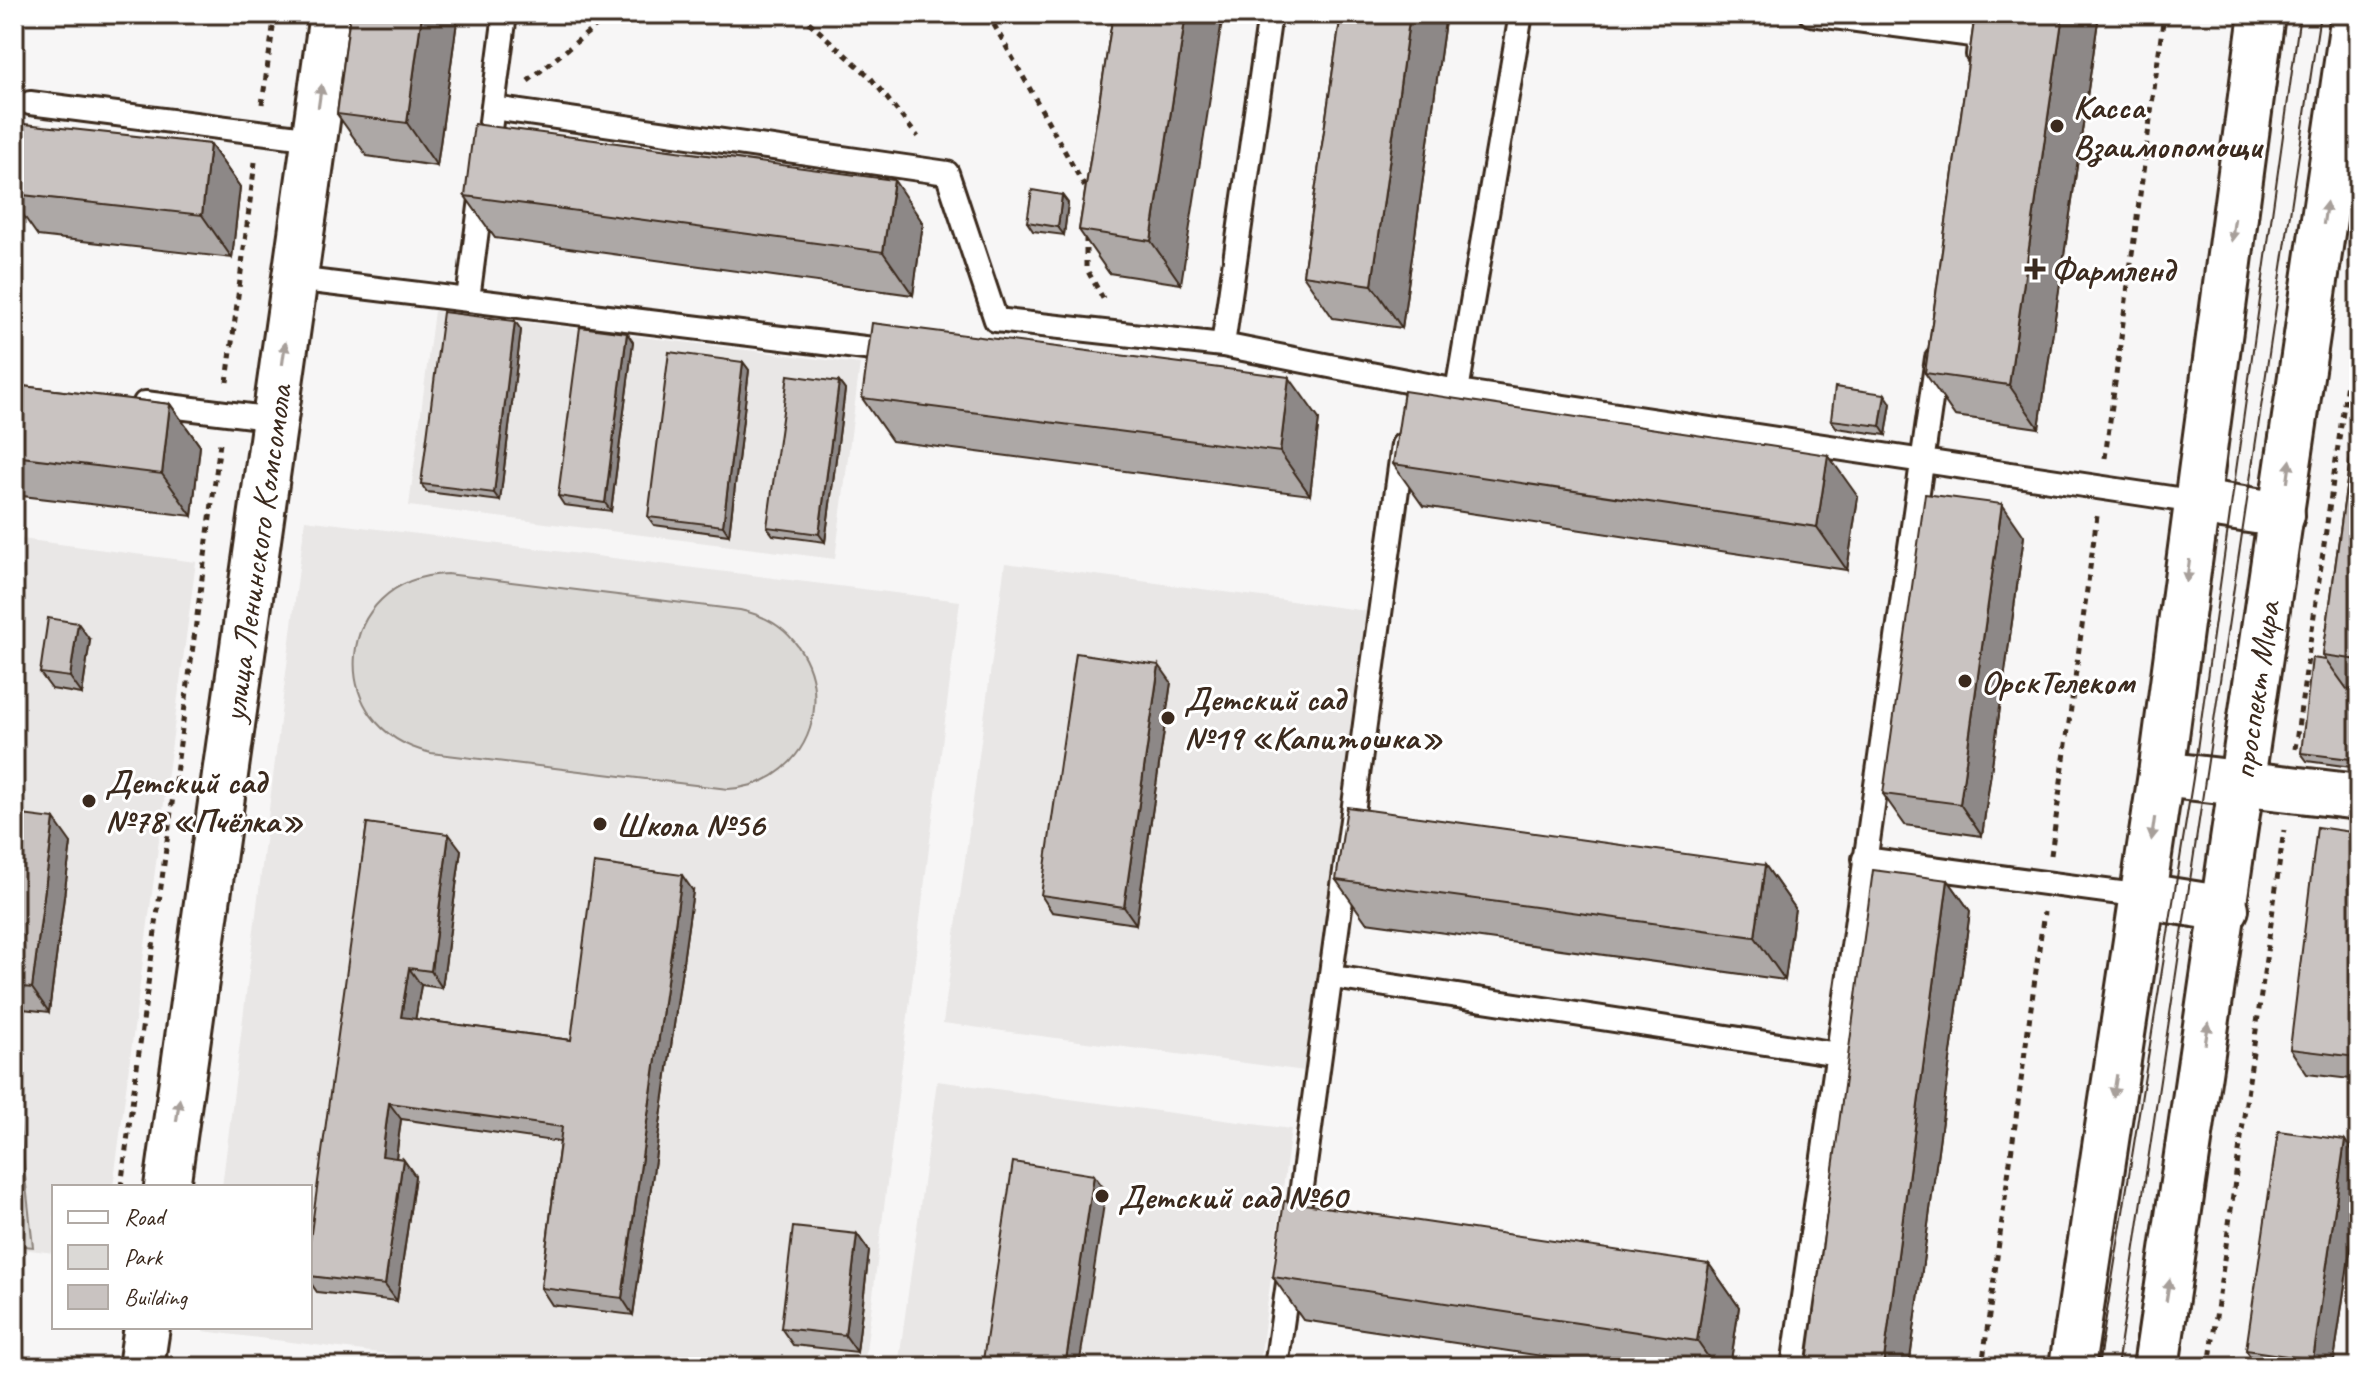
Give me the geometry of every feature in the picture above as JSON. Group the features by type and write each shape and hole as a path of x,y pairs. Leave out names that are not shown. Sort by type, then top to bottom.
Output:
{"main road":[{"name":"улица Ленинского Комсомола","path":"167,1185 332,14"},
{"path":"2072,1367 2161,774 2262,14"},
{"name":"проспект Мира","path":"2156,1367 2226,909 2354,14"},
{"path":"2197,502 2282,515"},
{"path":"2161,774 2359,797"},
{"path":"2143,896 2226,909"},
{"path":"141,1367 147,1329"}],"lane":[{"path":"468,299 505,14"},
{"path":"1223,345 1270,14"},
{"path":"1457,391 1521,14"},
{"path":"1811,14 1980,36 1974,83"},
{"path":"30,103 314,139"},
{"path":"493,108 947,173 996,320 1223,345 1457,391 2197,502"},
{"path":"295,279 873,349"},
{"path":"1793,1367 1940,337"},
{"path":"1276,1367 1333,977 1411,381"},
{"path":"119,400 275,419"},
{"path":"1864,859 2143,896"},
{"path":"1333,977 1838,1054"}],"path":[{"path":"121,1185 275,14"},
{"path":"493,108 611,14"},
{"path":"800,14 870,77 947,173"},
{"path":"988,14 1087,189 1087,205"},
{"path":"1982,1367 2164,14"},
{"path":"1086,221 1086,268 1123,334"},
{"path":"132,1040 142,1039"}],"shaded area":[{"path":"434,311 860,364 835,559 409,506"},
{"name":"Школа №56","path":"305,520 960,601 864,1367 492,1367 203,1331 312,1329 312,1185 222,1185"},
{"name":"Детский сад №78 «Пчёлка»","path":"14,538 196,562 113,1185 52,1185 52,1253 14,1248"},
{"name":"Детский сад №19 «Капитошка»","path":"1005,563 1367,611 1305,1071 943,1023"},
{"name":"Детский сад №60","path":"937,1081 1291,1129 1259,1367 898,1367"}],"green space":[{"path":"447,574 740,610 774,624 798,646 811,675 814,706 807,736 790,762 764,780 728,789 431,753 395,738 371,715 357,686 355,655 363,625 381,600 409,582"},
{"path":"14,1079 33,1247 14,1245"}],"building":[{"path":"350,14 422,14 407,123 337,114"},
{"path":"1113,14 1186,14 1151,241 1079,230"},
{"path":"1341,14 1410,14 1372,285 1303,275"},
{"path":"1975,14 2063,14 2009,385 1925,373"},
{"path":"15,123 210,144 202,215 14,194"},
{"path":"474,124 894,180 883,252 465,196"},
{"path":"1032,190 1062,195 1058,227 1027,222"},
{"path":"443,312 515,321 494,493 421,484"},
{"path":"872,323 1289,377 1280,452 862,398"},
{"path":"580,327 627,333 605,503 558,496"},
{"path":"669,352 743,362 723,526 648,517"},
{"path":"788,375 839,382 819,534 767,527"},
{"path":"14,385 170,404 162,474 14,456"},
{"path":"1835,387 1885,394 1880,426 1831,420"},
{"path":"1404,391 1828,455 1817,527 1393,464"},
{"path":"2359,394 2359,660 2323,655"},
{"name":"ОрскТелеком","path":"1925,494 2002,504 1960,804 1883,794"},
{"path":"48,618 78,623 70,677 40,673"},
{"path":"1076,653 1159,665 1124,907 1041,895"},
{"path":"2312,658 2326,660 2347,689 2359,691 2359,760 2301,753"},
{"path":"1347,807 1765,865 1755,937 1336,880"},
{"path":"14,814 54,819 32,988 14,986"},
{"path":"367,823 449,834 431,971 409,968 401,1017 571,1040 594,863 682,875 622,1298 541,1288 562,1127 389,1103 382,1156 403,1159 385,1285 312,1276 312,1225"},
{"path":"2317,827 2359,833 2359,1031 2356,1057 2290,1049"},
{"path":"1873,870 1948,880 1883,1367 1848,1367 1807,1362"},
{"path":"2278,1131 2345,1140 2313,1360 2246,1350"},
{"path":"1013,1162 1094,1175 1065,1367 982,1367"},
{"path":"1284,1201 1709,1264 1697,1341 1273,1277"},
{"path":"793,1227 857,1234 845,1335 781,1328"}],"tram line":[{"path":"2098,1367 2193,778 2300,14"},
{"path":"2117,1367 2320,14"}],"place":[{"name":"Касса Взаимопомощи","path":"2057,126"},
{"name":"Фармленд","path":"2035,269"},
{"name":"ОрскТелеком","path":"1965,681"},
{"name":"Детский сад №19 «Капитошка»","path":"1168,718"},
{"name":"Детский сад №78 «Пчёлка»","path":"89,801"},
{"name":"Школа №56","path":"600,824"},
{"name":"Детский сад №60","path":"1102,1196"}]}
